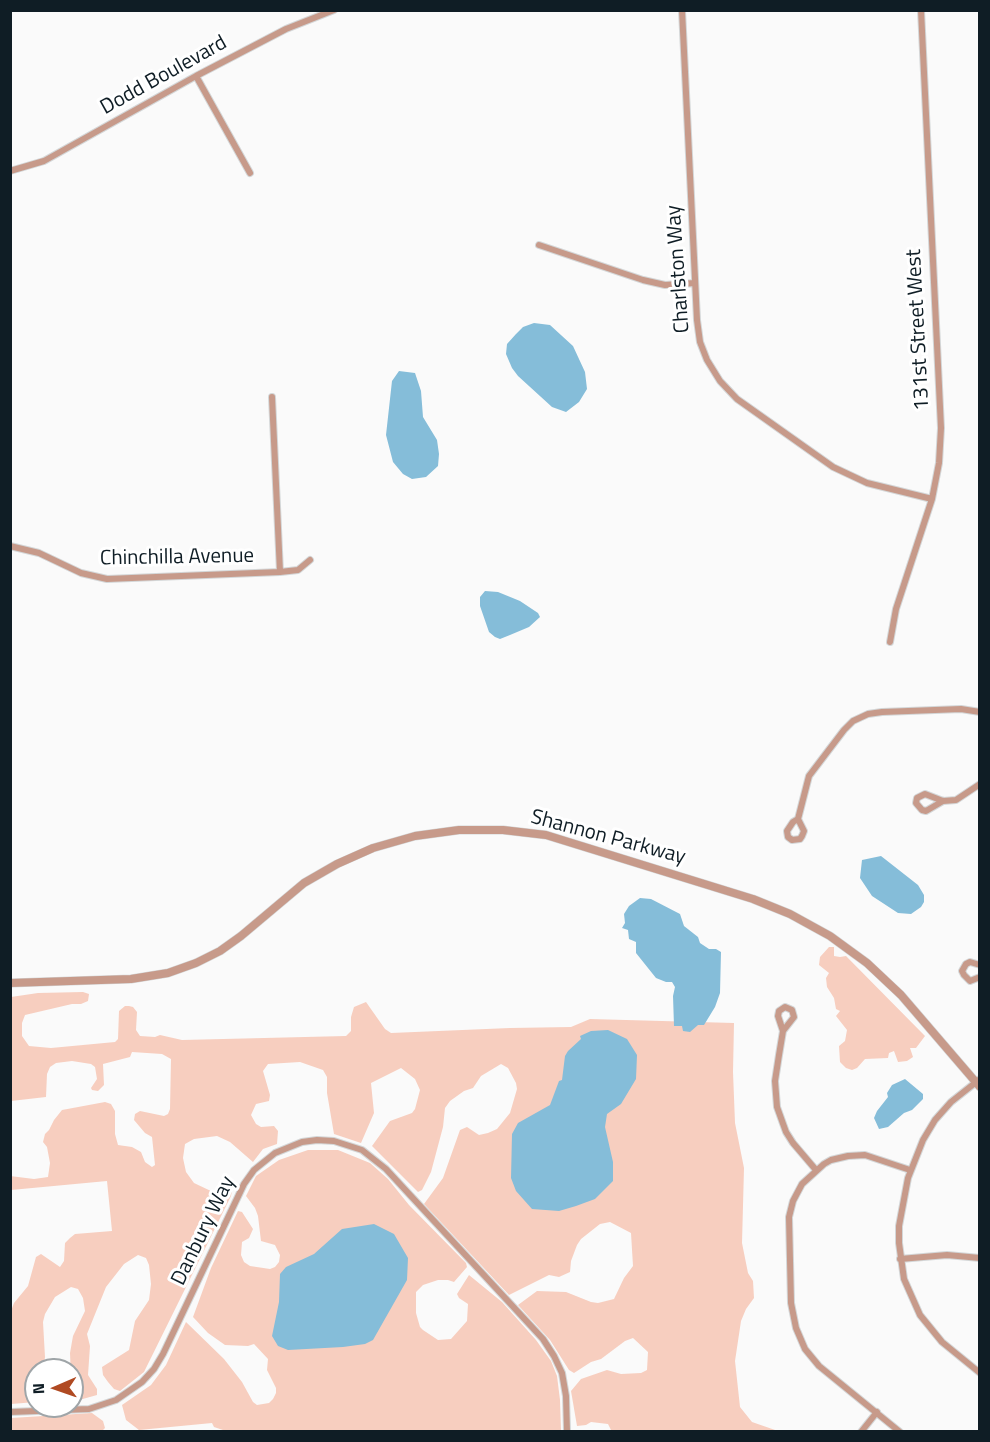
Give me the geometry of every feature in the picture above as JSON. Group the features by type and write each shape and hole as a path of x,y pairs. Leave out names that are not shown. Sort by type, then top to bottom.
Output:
{"street":[{"name":"Dodd Boulevard","path":"10,171 44,160 69,148 196,76 286,29 334,10"},
{"name":"Charlston Way","path":"682,10 694,283 700,342 707,360 720,381 737,399 833,467 867,483 932,499"},
{"name":"131st Street West","path":"890,642 896,609 932,499 939,463 941,428 921,10"},
{"path":"196,76 250,173"},
{"path":"539,245 643,280 664,285 694,283"},
{"path":"272,396 280,572"},
{"name":"Chinchilla Avenue","path":"10,546 39,553 81,573 107,579 280,572 298,570 310,560"},
{"path":"798,819 809,776 844,730 854,721 867,714 882,712 961,709 980,712"},
{"path":"943,801 961,797 980,784"},
{"name":"Shannon Parkway","path":"10,983 131,979 168,973 220,951 304,884 338,864 373,848 415,836 459,830 503,830 552,837 753,899 790,914 830,936 867,963 901,994 978,1082"},
{"path":"980,965 970,962 962,971 970,981 980,977"},
{"path":"783,1031 775,1081 777,1107 786,1132 816,1170"},
{"path":"978,1082 957,1096 941,1113 922,1140 910,1170 899,1226 900,1259 908,1289 920,1315 942,1342 980,1373"},
{"name":"Danbury Way","path":"10,1412 89,1409 116,1400 142,1382 154,1369 163,1354 244,1184 254,1170 275,1153 302,1142 317,1140 334,1141 362,1150 386,1169 543,1339 555,1356 562,1373 566,1396 567,1431"},
{"path":"900,1431 819,1366 805,1349 796,1328 791,1303 790,1209 802,1184 816,1170 831,1160 856,1155 874,1157 910,1170"},
{"path":"900,1259 946,1255 980,1258"},
{"path":"861,1431 877,1412"}],"shaded area":[{"path":"829,947 834,947 834,956 846,956 925,1036 916,1048 910,1048 913,1057 907,1061 898,1062 894,1051 889,1053 888,1058 865,1059 852,1070 840,1062 839,1046 845,1041 847,1030 836,1016 840,1011 836,1009 834,998 827,987 826,978 829,973 819,965 820,957"},
{"path":"83,992 89,994 88,1001 81,1004 25,1015 22,1023 22,1036 29,1046 51,1048 115,1042 118,1039 119,1011 125,1006 133,1007 137,1012 136,1030 140,1036 160,1035 182,1040 346,1036 351,1031 354,1007 366,1002 385,1029 391,1033 571,1027 590,1019 734,1023 735,1123 744,1168 742,1243 748,1273 753,1281 754,1298 741,1321 735,1361 740,1407 752,1422 778,1431 612,1432 608,1424 591,1422 577,1426 571,1391 581,1379 607,1370 621,1374 641,1373 647,1370 648,1352 633,1338 574,1373 569,1370 550,1340 518,1305 537,1291 566,1292 598,1303 614,1299 624,1278 633,1266 631,1233 610,1222 600,1224 577,1245 570,1272 559,1277 549,1275 509,1295 424,1204 443,1178 460,1130 467,1127 479,1135 488,1133 497,1129 510,1113 517,1089 516,1083 508,1068 501,1064 481,1076 473,1088 464,1091 450,1101 445,1108 443,1127 431,1172 422,1190 418,1192 372,1146 390,1121 412,1113 415,1109 420,1090 415,1079 401,1068 371,1083 374,1113 361,1143 334,1134 327,1093 327,1077 323,1070 300,1062 268,1064 263,1071 270,1095 269,1101 256,1104 251,1115 256,1124 261,1127 274,1126 278,1131 277,1144 263,1149 253,1162 230,1142 217,1136 194,1139 185,1144 183,1158 186,1172 194,1183 213,1192 230,1188 231,1196 144,1372 120,1391 114,1389 108,1382 103,1375 102,1367 129,1350 135,1321 149,1300 151,1284 149,1265 146,1258 138,1255 124,1264 106,1287 87,1334 90,1346 88,1375 97,1389 97,1395 84,1399 84,1358 70,1358 73,1336 85,1311 83,1298 78,1289 71,1287 55,1297 45,1314 43,1322 45,1358 24,1358 24,1403 11,1404 11,1311 14,1303 28,1286 36,1257 41,1254 60,1267 64,1261 65,1243 75,1234 112,1231 107,1181 11,1190 10,1176 34,1179 48,1177 50,1163 47,1147 43,1142 54,1120 62,1110 105,1102 111,1104 115,1111 115,1134 118,1145 132,1147 141,1152 145,1162 152,1167 155,1165 152,1137 145,1133 134,1120 135,1114 140,1111 164,1116 170,1109 171,1059 162,1054 132,1052 130,1057 103,1064 104,1085 98,1091 91,1088 97,1079 95,1067 91,1064 72,1061 56,1063 50,1067 47,1074 46,1097 11,1101 11,997 38,993"},
{"path":"308,1150 338,1150 370,1163 388,1179 409,1205 466,1263 467,1267 454,1282 438,1280 423,1285 416,1292 416,1313 423,1330 438,1340 451,1339 467,1321 468,1304 457,1294 469,1275 502,1302 536,1340 551,1361 557,1376 561,1431 229,1432 214,1427 212,1423 139,1430 126,1420 122,1405 151,1385 166,1365 186,1322 224,1359 242,1382 253,1402 257,1405 269,1403 273,1399 276,1388 267,1370 268,1359 254,1344 225,1345 208,1333 193,1317 211,1268 238,1211 242,1212 253,1229 249,1238 242,1242 241,1255 244,1262 250,1266 270,1269 279,1262 280,1255 275,1245 261,1241 258,1216 246,1196 256,1176 279,1160"},
{"path":"84,1413 92,1413 103,1421 105,1428 102,1431 11,1431 11,1418 84,1418"}],"water":[{"path":"534,323 550,325 573,346 585,372 587,389 579,402 566,412 552,407 518,376 506,354 507,344 516,334 523,327"},
{"path":"399,371 415,373 421,391 423,417 437,440 438,466 426,477 412,479 403,474 393,462 386,435 392,381"},
{"path":"485,591 498,592 520,601 538,613 540,617 529,627 500,639 495,637 489,632 480,606 480,597"},
{"path":"881,856 918,885 924,895 921,907 911,914 898,913 872,896 860,878 862,860"},
{"path":"640,898 651,899 680,914 684,926 698,937 700,943 709,949 721,952 720,993 715,1007 704,1025 698,1025 690,1032 683,1031 682,1026 674,1026 675,987 672,982 656,978 636,953 636,942 629,939 628,930 622,928 625,923 624,914 629,906"},
{"path":"608,1030 627,1039 637,1055 636,1079 621,1104 607,1114 605,1127 613,1162 613,1181 595,1199 576,1206 559,1211 532,1209 516,1191 511,1178 512,1134 518,1123 550,1105 559,1081 562,1080 565,1056 581,1039 580,1036 591,1031"},
{"path":"905,1079 923,1094 923,1099 888,1127 879,1129 874,1118 877,1111 888,1097 887,1093 892,1085"},
{"path":"374,1224 394,1234 408,1258 407,1280 373,1340 365,1344 343,1347 288,1350 278,1346 272,1336 279,1302 280,1274 286,1267 314,1254 342,1229"}]}
